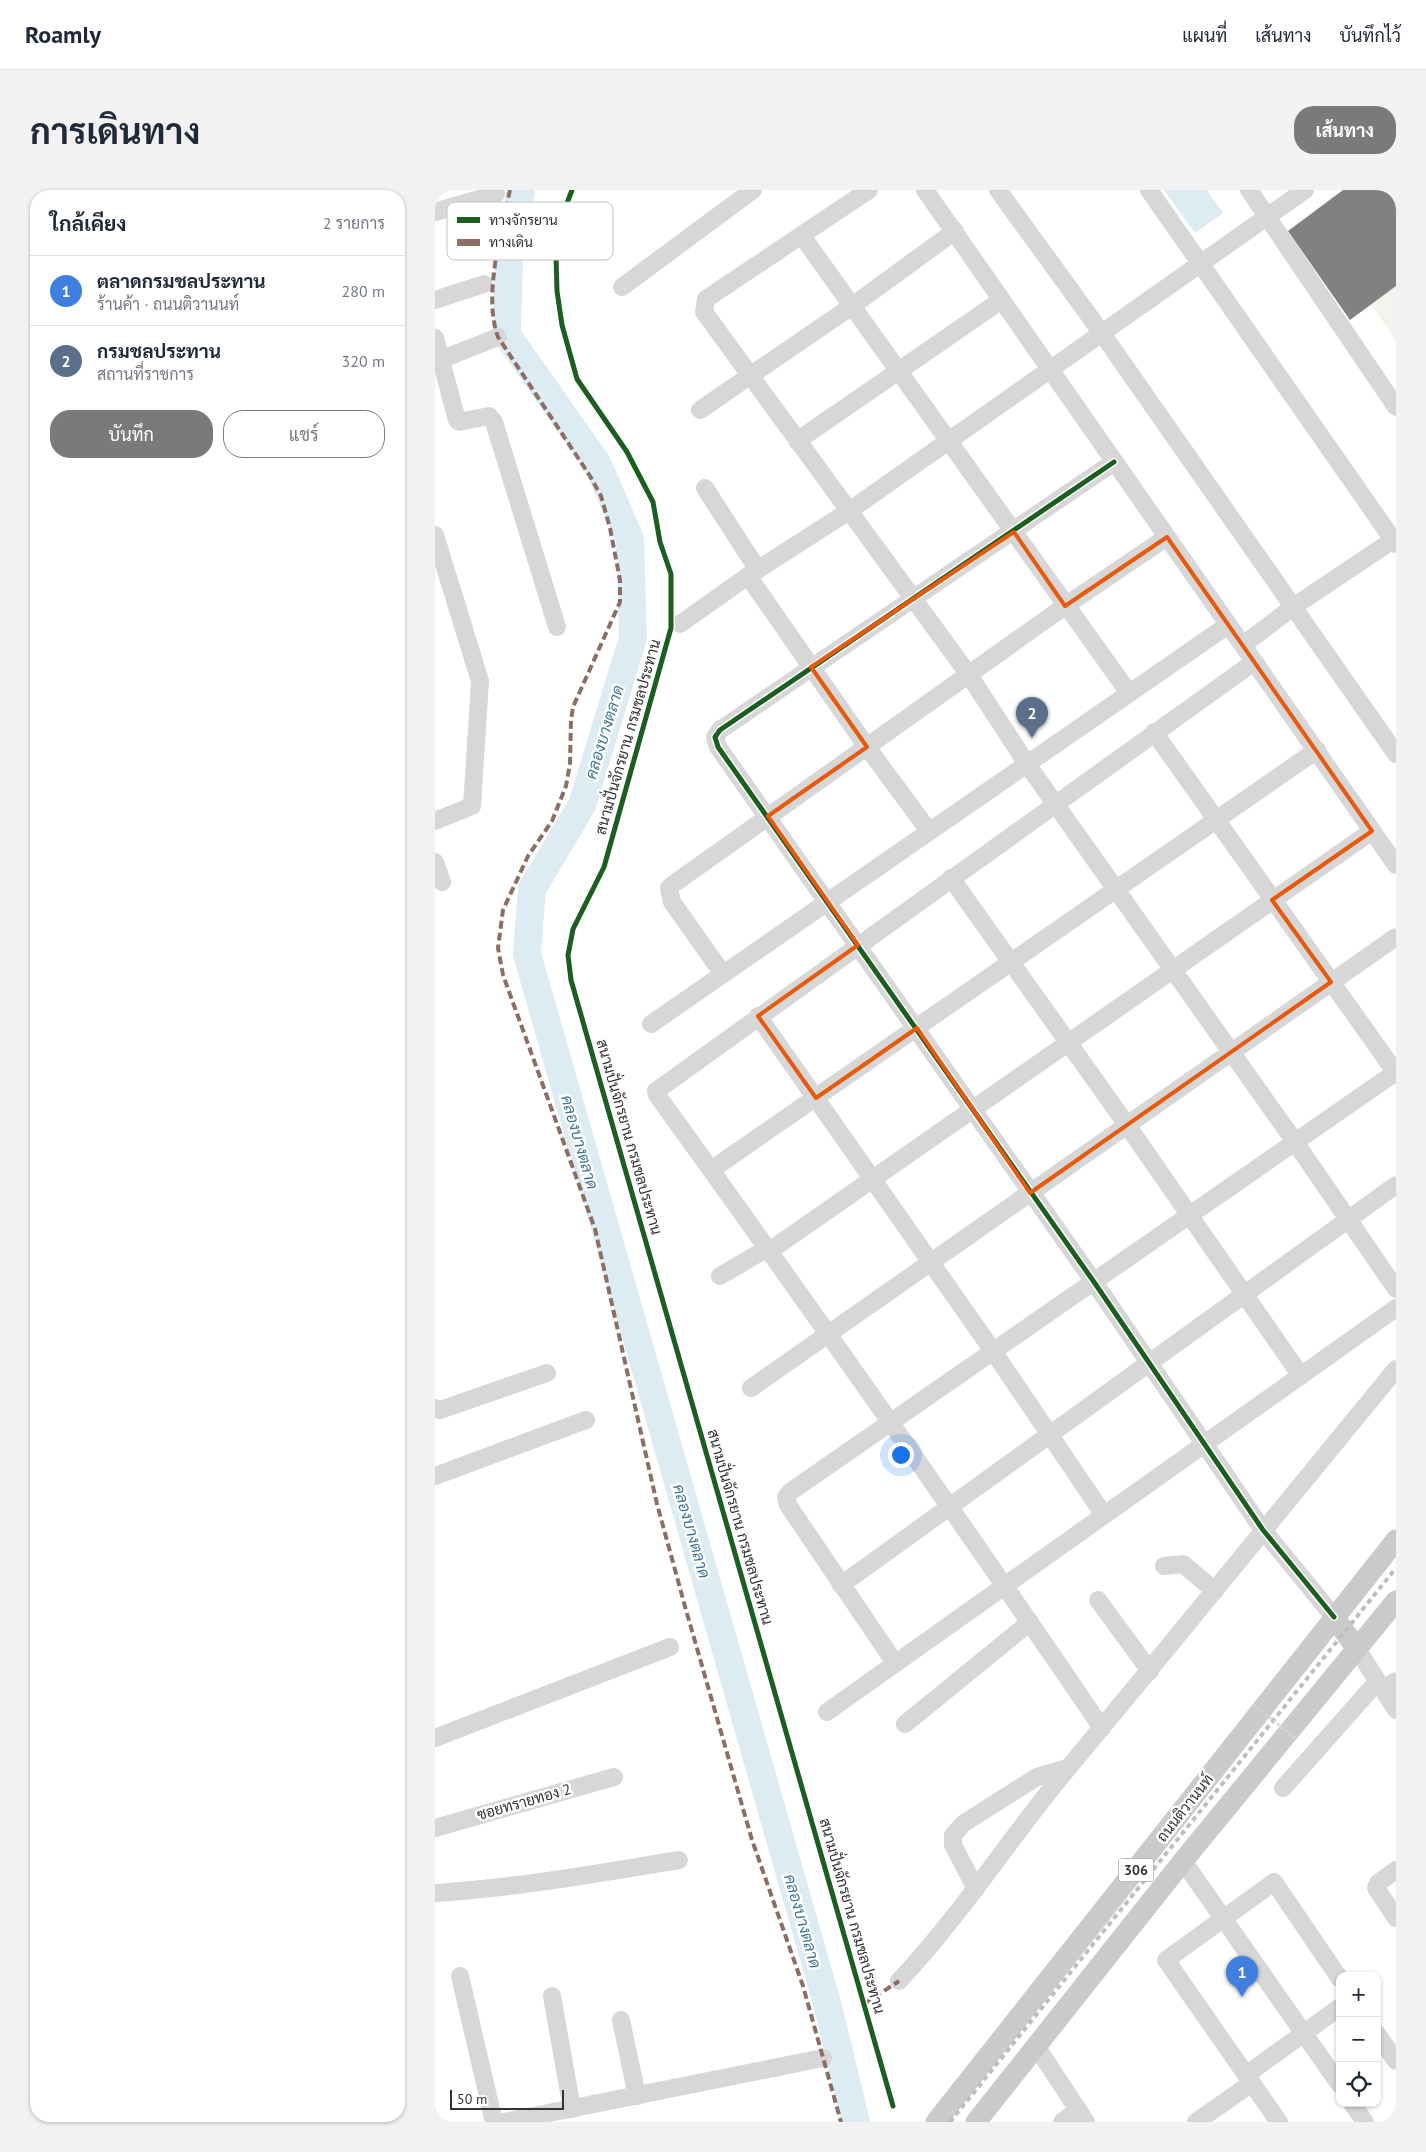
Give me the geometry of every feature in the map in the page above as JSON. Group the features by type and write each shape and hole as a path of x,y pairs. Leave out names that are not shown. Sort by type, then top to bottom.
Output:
{"main road":[{"name":"ถนนติวานนท์","path":"936,2122 1396,1540"},
{"name":"ถนนติวานนท์","path":"976,2122 1183,1861 1396,1602"},
{"path":"1335,1617 1357,1649"}],"street":[{"path":"622,287 753,190"},
{"path":"869,190 706,299 703,305 704,312 969,675 1027,764 1295,1142 1396,1290"},
{"path":"925,190 955,231 1000,301 1051,370 1396,865"},
{"path":"998,190 1101,332 1396,754"},
{"path":"1149,190 1395,541 1293,607 1243,645"},
{"path":"1249,190 1396,407"},
{"path":"680,624 753,573 849,511 1305,190"},
{"path":"469,202 496,194"},
{"path":"435,212 447,208"},
{"path":"700,410 852,306 955,231"},
{"path":"802,236 950,439 1065,606 1129,693"},
{"path":"435,300 484,284"},
{"path":"797,441 1000,301"},
{"path":"435,338 438,361 457,420 459,422 489,416 494,422 557,627"},
{"path":"438,361 498,338"},
{"path":"1114,462 1014,532 811,667 720,730 715,737 718,746 1094,1282 1148,1364 1263,1530 1335,1617"},
{"path":"705,488 753,573 811,667 929,831"},
{"path":"435,535 480,681 472,806 435,821"},
{"path":"723,974 672,902 669,888 1065,606 1167,537"},
{"path":"651,1024 1229,625"},
{"path":"1102,1728 891,1422 657,1095 656,1090 1254,662"},
{"path":"895,1663 788,1505 786,1498 791,1492 1396,1072 1154,732"},
{"path":"711,1170 1317,750"},
{"path":"719,1276 767,1250 871,1180 1372,831"},
{"path":"435,862 442,882"},
{"path":"951,878 1127,1125 1243,1295 1301,1376"},
{"path":"751,1388 1396,937"},
{"path":"758,1016 871,1180 993,1351 1048,1435 1104,1515"},
{"path":"841,1585 1396,1185"},
{"path":"827,1712 1396,1308"},
{"path":"899,1981 928,1950 1068,1768 1150,1671 1396,1369"},
{"path":"435,1408 440,1410 547,1373"},
{"path":"435,1476 586,1420"},
{"path":"1165,1566 1183,1564 1215,1591"},
{"path":"1099,1600 1150,1671"},
{"path":"905,1724 1030,1622"},
{"path":"435,1738 670,1647"},
{"path":"1357,1649 1385,1684 1396,1710"},
{"path":"1283,1788 1385,1684"},
{"path":"976,1888 953,1845 953,1835 964,1822 1037,1777 1068,1768"},
{"name":"ซอยทรายทอง 2","path":"435,1828 614,1777"},
{"path":"435,1893 478,1891 552,1881 679,1860"},
{"path":"1183,1861 1336,2079"},
{"path":"1396,1870 1378,1882 1376,1888 1396,1918"},
{"path":"1279,2122 1166,1960 1224,1920 1274,1882 1336,1973"},
{"path":"460,1976 494,2122"},
{"path":"552,1996 572,2109"},
{"path":"1196,2122 1336,2009"},
{"path":"621,2020 637,2096"},
{"path":"1381,2040 1396,2061"},
{"path":"1035,2046 1082,2116 1062,2122"},
{"path":"510,2121 823,2058"},
{"path":"1355,2107 1365,2122"}],"path":[{"path":"1254,1705 1295,1738"}],"highlighted area":[{"path":"1014,532 1065,606 1167,537 1372,831 1272,900 1331,982 1030,1193 917,1028 816,1098 758,1016 858,945 768,816 867,747 811,667"}],"shaded area":[{"path":"1164,190 1207,190 1223,213 1195,233"},
{"path":"1396,286 1396,341 1371,304"}],"building":[{"path":"1343,190 1396,190 1396,286 1350,320 1288,231"}],"waterway":[{"name":"คลองบางตลาด","path":"519,202 521,190"},
{"name":"คลองบางตลาด","path":"509,260 507,335 597,463 630,539 633,638 582,805 532,889 527,954 827,2003 856,2122"}],"railway":[{"path":"950,2122 1396,1568"}],"marked path":[{"path":"507,202 510,190"},
{"path":"496,260 492,303 498,337 590,476 601,496 610,528 620,580 620,602 573,707 570,763 566,786 552,821 528,856 503,910 498,948 503,975 595,1229 657,1504 686,1610 752,1840 803,1986 841,2122"},
{"path":"864,2004 899,1981"}],"cycle path":[{"name":"สนามปั่นจักรยาน กรมชลประทาน","path":"567,202 572,190"},
{"name":"สนามปั่นจักรยาน กรมชลประทาน","path":"556,260 557,291 562,325 577,379 627,452 653,502 660,542 671,574 671,628 604,867 573,929 568,955 571,980 893,2106"},
{"path":"1114,462 720,730 715,737 718,747 1094,1282 1263,1530 1334,1617"}],"place":[{"name":"กรมชลประทาน","path":"1032,738"},
{"name":"ตลาดกรมชลประทาน","path":"1242,1997"}]}
